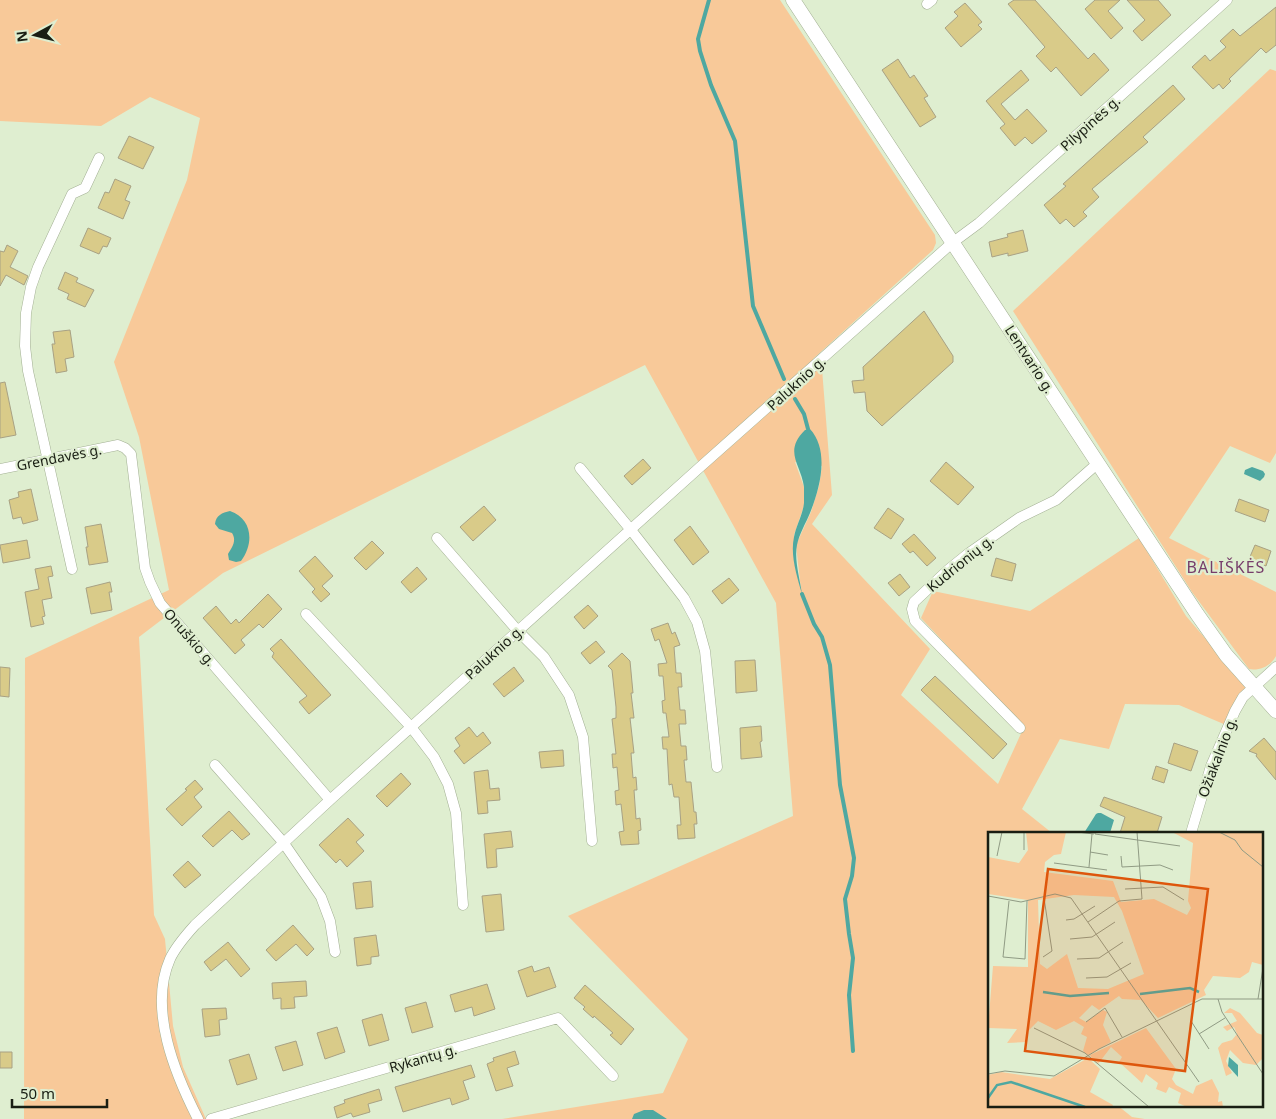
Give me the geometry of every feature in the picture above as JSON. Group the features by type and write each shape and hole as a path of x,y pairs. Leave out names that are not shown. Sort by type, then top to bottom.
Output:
{"main road":[{"name":"Lentvario g.","path":"793,0 1196,614 1226,655 1276,711"}],"street":[{"name":"Pilypinės g.","path":"952,243 979,223 1227,0"},
{"path":"72,569 28,371 25,346 26,313 31,287 51,237 72,194 85,188 98,158"},
{"name":"Paluknio g.","path":"198,1119 186,1096 168,1047 162,998 170,961 183,938 283,842 952,243"},
{"name":"Grendavės g.","path":"0,469 118,446"},
{"name":"Onuškio g.","path":"118,446 125,448 131,454 146,568 160,603 330,800"},
{"name":"Kudrionių g.","path":"1020,728 915,621 912,609 914,602 969,552 1019,518 1056,500 1098,463"},
{"path":"580,468 684,598 697,622 705,651 717,767"},
{"path":"437,538 518,631 544,657 568,695 583,737 592,841"},
{"path":"306,614 411,727 434,757 448,784 456,813 463,905"},
{"name":"Ožiakalnio g.","path":"1191,832 1211,766 1243,697 1276,666"},
{"path":"215,765 283,842 321,897 330,922 335,952"},
{"name":"Rykantų g.","path":"211,1119 558,1018 613,1076"}],"shaded area":[{"path":"0,0 780,0 935,235 936,243 933,250 813,359 822,369 832,495 812,524 930,649 901,695 998,784 1024,727 921,618 933,591 1030,611 1139,538 1186,616 1246,686 1226,725 1179,705 1125,704 1109,749 1060,739 1022,809 1051,832 988,832 988,1106 1118,1106 1132,1117 1145,1119 502,1119 663,1093 688,1039 568,916 793,816 776,603 645,365 223,573 139,637 154,915 165,939 173,1026 183,1067 206,1119 24,1119 25,658 169,590 139,437 114,362 187,180 200,118 150,97 101,126 0,121","holes":["795,462 822,466 819,486 811,512 796,545 801,590 794,561 794,535 804,506 804,487"]},
{"path":"1270,69 1276,71 1276,453 1270,463 1230,446 1169,538 1276,592 1276,656 1268,665 1249,669 1192,592 1013,311"}],"water":[{"path":"810,429 820,448 821,470 814,503 801,533 796,551 802,594 795,566 793,544 804,503 804,487 794,452 799,438 805,430"},
{"path":"1252,467 1263,471 1265,474 1260,481 1244,474 1245,470"},
{"path":"230,511 243,520 249,533 248,547 245,554 241,561 236,562 229,560 228,554 234,541 232,533 219,529 215,524 220,515"},
{"path":"1101,813 1114,820 1110,832 1085,832 1096,814"},
{"path":"644,1110 653,1110 667,1119 632,1119 634,1114"}],"building":[{"path":"1014,0 1035,0 1088,59 1094,53 1109,70 1081,96 1056,67 1051,72 1036,56 1045,47 1008,4"},
{"path":"1095,0 1120,0 1108,11 1123,28 1111,39 1085,9"},
{"path":"1127,0 1158,0 1171,15 1142,41 1133,31 1145,20"},
{"path":"965,3 982,22 978,25 982,29 961,47 945,28 958,16 954,12"},
{"path":"1276,7 1276,45 1266,53 1261,48 1229,79 1231,81 1223,89 1219,84 1213,89 1192,67 1205,55 1210,61 1226,47 1220,41 1233,29 1240,36"},
{"path":"898,59 910,78 914,75 928,96 924,98 936,117 920,127 882,70"},
{"path":"1021,70 1029,80 1001,104 1015,120 1027,109 1047,131 1032,144 1025,137 1015,146 1000,128 1005,124 986,101"},
{"path":"1173,85 1185,99 1143,137 1148,142 1092,189 1099,197 1083,212 1087,216 1074,227 1066,219 1060,224 1044,205 1066,186 1063,184"},
{"path":"129,136 154,147 143,169 118,158"},
{"path":"115,179 131,186 125,200 130,202 123,219 98,208 105,192 109,193"},
{"path":"88,228 111,238 107,247 103,246 99,254 80,246"},
{"path":"1023,230 1028,251 1008,256 1008,253 992,257 989,242 1008,237 1007,234"},
{"path":"7,245 18,251 10,267 28,276 24,285 6,275 0,286 0,251 4,252"},
{"path":"65,272 78,278 76,282 94,290 85,307 67,299 69,294 58,289"},
{"path":"924,311 953,356 953,362 882,426 867,411 865,392 854,393 852,381 864,380 863,367"},
{"path":"70,330 74,357 65,359 67,371 56,373 52,344 55,344 53,332"},
{"path":"5,382 16,435 0,438 0,383"},
{"path":"643,459 651,468 632,485 624,476"},
{"path":"946,462 974,487 958,505 930,481"},
{"path":"31,489 38,520 23,524 21,517 13,519 9,500 19,497 18,492"},
{"path":"1239,499 1269,510 1265,522 1235,511"},
{"path":"484,506 496,520 473,541 460,527"},
{"path":"888,508 904,519 891,539 874,528"},
{"path":"101,524 108,562 89,565 85,527"},
{"path":"690,526 709,552 693,565 674,540"},
{"path":"914,534 936,558 927,566 913,551 910,553 902,544"},
{"path":"27,540 30,558 3,563 0,545"},
{"path":"372,541 384,553 366,570 354,558"},
{"path":"1255,545 1271,551 1266,566 1249,559"},
{"path":"315,556 333,576 322,586 330,594 321,602 312,592 315,589 299,571"},
{"path":"996,558 1016,564 1012,581 991,576"},
{"path":"51,566 53,576 48,577 52,598 42,600 45,616 42,617 44,624 31,627 25,592 39,589 35,569"},
{"path":"417,567 427,579 411,593 401,582"},
{"path":"900,574 910,587 899,596 888,583"},
{"path":"729,578 739,590 722,604 712,591"},
{"path":"110,582 112,592 109,592 112,610 91,614 86,588"},
{"path":"268,594 282,609 263,628 259,624 241,640 245,645 235,654 203,618 216,606 231,624 236,619 239,623"},
{"path":"588,605 598,616 584,629 574,617"},
{"path":"668,623 672,634 675,632 680,645 674,647 676,673 681,673 682,687 678,687 680,710 685,710 686,724 679,724 681,746 686,746 687,760 684,760 686,782 691,782 694,812 696,812 697,824 694,824 695,838 678,839 677,825 681,825 679,797 674,797 672,784 669,785 667,749 663,749 662,737 669,737 666,713 663,713 662,701 665,700 663,676 659,676 658,664 667,663 659,639 655,641 651,629"},
{"path":"281,639 331,695 309,714 299,702 307,696 272,657 274,653 270,649"},
{"path":"596,641 605,652 590,664 581,653"},
{"path":"622,653 630,661 634,718 630,718 634,753 631,753 633,778 636,777 637,790 634,790 636,819 640,818 641,830 638,831 639,844 621,845 619,832 624,831 621,804 616,805 615,791 619,790 617,767 613,768 612,754 616,754 612,719 616,718 616,707 612,670 608,666"},
{"path":"755,660 757,691 736,693 735,661"},
{"path":"0,667 10,668 9,697 0,696"},
{"path":"514,667 524,681 504,697 493,684"},
{"path":"935,676 1007,744 993,759 921,690"},
{"path":"761,726 762,741 760,742 762,757 741,759 740,728"},
{"path":"469,727 477,737 483,732 491,743 464,764 454,751 460,746 455,738"},
{"path":"1264,738 1276,752 1276,780 1256,756 1257,754 1249,751"},
{"path":"1174,743 1198,751 1191,771 1168,763"},
{"path":"563,750 564,766 541,768 539,752"},
{"path":"1156,766 1168,770 1164,783 1152,779"},
{"path":"488,770 490,789 499,788 500,800 487,801 488,813 478,814 474,772"},
{"path":"401,773 411,784 387,807 376,796"},
{"path":"195,780 203,789 194,797 202,807 182,826 166,809"},
{"path":"1104,797 1162,817 1157,832 1120,832 1125,817 1100,806"},
{"path":"229,811 250,834 242,840 232,830 213,847 202,836"},
{"path":"348,818 364,835 356,842 364,851 347,867 340,859 336,863 319,845"},
{"path":"511,831 513,847 496,849 497,867 487,868 484,834"},
{"path":"188,861 201,875 185,888 173,875"},
{"path":"371,881 373,907 356,909 353,883"},
{"path":"501,894 504,930 486,932 482,896"},
{"path":"293,925 314,949 307,956 296,944 276,961 266,950"},
{"path":"376,935 379,956 371,957 371,964 357,966 354,938"},
{"path":"228,942 250,969 241,977 226,959 211,971 204,962"},
{"path":"532,966 534,972 549,967 556,987 527,997 518,971"},
{"path":"306,981 307,996 294,997 295,1008 281,1009 281,998 273,999 272,983"},
{"path":"487,984 495,1009 474,1016 472,1007 455,1012 450,995"},
{"path":"585,985 634,1029 621,1045 610,1035 613,1033 594,1016 593,1018 583,1009 585,1007 574,998"},
{"path":"426,1002 433,1027 412,1033 405,1008"},
{"path":"226,1008 227,1019 219,1020 220,1035 205,1037 202,1009"},
{"path":"382,1014 389,1040 369,1046 362,1020"},
{"path":"337,1027 345,1052 325,1059 317,1033"},
{"path":"296,1041 303,1065 283,1071 275,1047"},
{"path":"515,1051 519,1064 507,1068 513,1086 496,1091 487,1064 494,1061 493,1058"},
{"path":"0,1052 12,1052 12,1068 0,1068"},
{"path":"249,1054 257,1079 237,1085 229,1060"},
{"path":"471,1065 475,1077 463,1081 469,1099 452,1105 450,1098 403,1112 395,1087"},
{"path":"379,1089 382,1100 368,1104 370,1112 353,1117 351,1113 337,1118 334,1107 345,1103 344,1100"}],"waterway":[{"path":"709,0 698,39 700,51 711,85 735,141 753,306 784,379"},
{"path":"795,399 804,414 808,429"},
{"path":"802,594 814,624 822,637 830,665 840,785 854,858 852,876 845,899 853,958 849,995 853,1051"}],"district":[{"name":"BALIŠKĖS","path":"1226,567"}]}
